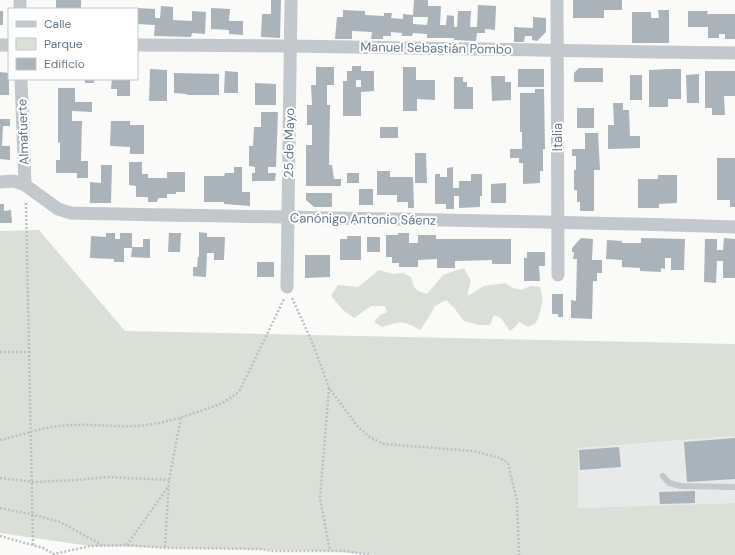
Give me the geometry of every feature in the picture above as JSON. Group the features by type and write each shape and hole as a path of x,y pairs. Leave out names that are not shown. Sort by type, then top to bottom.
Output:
{"street":[{"name":"25 de Mayo","path":"287,286 291,0"},
{"name":"Italia","path":"557,0 558,275"},
{"name":"Manuel Sebastián Pombo","path":"138,45 291,45 557,51 735,52"},
{"name":"Almafuerte","path":"21,80 24,185"},
{"name":"Canónigo Antonio Sáenz","path":"0,182 14,181 24,185 58,209 71,213 558,222 735,227"}],"lane":[{"path":"663,476 669,483 681,486 735,487"}],"path":[{"path":"26,203 33,546"},
{"path":"287,286 313,344 329,388 359,428 371,438 384,444 473,451 500,458 508,464 517,501 519,555"},
{"path":"0,440 58,426 135,426 152,424 181,417 222,404 232,398 240,390 282,303 287,286"},
{"path":"0,352 30,352"},
{"path":"329,388 320,498 330,551"},
{"path":"165,548 168,486 181,417"},
{"path":"0,478 32,481 76,480 108,477 169,480"},
{"path":"127,545 168,486"},
{"path":"0,508 60,522 103,546"},
{"path":"0,536 43,548 54,554 90,546 127,545 165,548 346,551 370,555"}],"shaded area":[{"path":"735,436 735,503 578,508 578,448"}],"green space":[{"path":"39,230 125,331 735,344 735,436 578,448 578,508 735,503 735,555 377,555 330,551 90,546 0,533 0,231"},
{"path":"464,268 471,281 467,295 484,286 505,283 513,288 521,290 531,286 540,287 542,301 536,323 528,327 519,322 510,331 501,318 494,315 490,325 479,325 464,321 446,300 435,306 420,330 409,324 401,322 382,327 374,322 380,315 387,312 385,306 371,306 354,318 343,310 331,296 338,285 358,287 379,270 393,274 403,273 411,277 416,288 427,294 443,275"}],"building":[{"path":"56,0 81,0 81,8 56,8"},
{"path":"271,0 281,0 280,38 261,37 262,14 271,14"},
{"path":"414,0 428,0 428,6 441,6 440,25 446,25 447,15 454,16 454,27 457,27 458,11 471,11 470,27 477,27 478,5 496,6 495,30 485,29 485,33 477,33 476,41 454,40 454,38 427,38 427,34 413,33 412,36 402,36 402,33 391,32 391,36 383,36 383,39 371,39 372,32 352,31 352,39 335,39 337,17 343,17 343,10 365,11 365,15 384,16 384,13 392,13 391,18 403,19 403,14 413,15","holes":["413,17 428,17 427,25 413,24"]},
{"path":"573,0 622,0 622,10 604,10 604,18 573,18"},
{"path":"161,6 173,7 173,20 192,21 192,11 206,12 205,34 192,33 191,37 154,36 155,25 138,24 138,8 155,9 155,18 160,18"},
{"path":"211,8 230,9 229,21 243,21 243,35 229,34 229,30 211,29"},
{"path":"658,10 669,10 669,43 632,43 632,12 651,12 651,18 659,18"},
{"path":"0,11 3,11 3,25 0,25"},
{"path":"688,11 708,11 707,14 735,14 735,39 725,39 725,34 719,34 719,38 708,38 708,27 688,27"},
{"path":"533,17 546,18 546,32 537,41 532,40 532,36 525,36 524,42 514,42 514,27 533,28"},
{"path":"352,66 361,66 361,71 374,71 374,91 361,92 361,116 343,116 343,81 347,81 347,71 352,71","holes":["356,80 361,80 361,87 356,87"]},
{"path":"316,67 334,67 334,85 327,85 327,105 330,105 329,165 332,165 334,179 341,179 341,186 306,186 306,145 312,145 312,125 307,125 307,105 312,105 311,85 316,85"},
{"path":"403,67 416,67 416,80 435,80 435,100 417,99 417,111 403,111"},
{"path":"579,68 603,68 603,82 574,82 574,73"},
{"path":"150,69 167,70 167,101 149,101"},
{"path":"518,69 544,69 544,87 518,87"},
{"path":"681,69 681,99 668,99 668,107 649,107 649,70"},
{"path":"225,71 238,72 238,93 224,93"},
{"path":"705,71 735,71 735,96 724,96 725,115 712,115 712,108 705,108"},
{"path":"0,72 8,73 9,95 0,95"},
{"path":"174,73 219,74 219,95 187,95 174,93"},
{"path":"699,74 699,103 687,103 686,75"},
{"path":"630,75 642,75 642,100 630,100"},
{"path":"491,76 505,76 505,82 511,82 511,100 492,101"},
{"path":"454,77 463,77 463,82 467,82 467,87 473,87 473,109 454,109"},
{"path":"85,80 94,80 94,83 85,83"},
{"path":"112,80 130,80 130,96 117,96 117,89 111,89"},
{"path":"255,83 276,84 276,105 255,105"},
{"path":"58,88 75,88 75,102 92,102 92,112 72,111 72,121 82,121 81,161 88,161 88,178 77,178 77,173 56,173 56,160 60,160 60,142 58,143"},
{"path":"535,89 544,89 545,149 543,149 543,171 540,171 540,183 523,184 523,163 519,163 519,158 510,158 510,149 522,149 522,132 520,132 520,93 535,93"},
{"path":"613,103 623,103 623,110 629,110 630,136 640,136 640,148 608,149 608,125 614,125"},
{"path":"577,108 594,108 594,128 577,128"},
{"path":"261,112 278,112 276,167 268,167 268,173 276,173 275,181 252,181 252,173 255,173 255,167 249,166 249,146 253,146 254,127 261,127"},
{"path":"0,119 10,119 10,126 3,126 2,146 10,146 10,160 0,159"},
{"path":"111,121 130,121 130,125 144,125 144,154 130,154 130,147 110,146"},
{"path":"380,127 398,127 398,138 380,138"},
{"path":"585,133 598,133 600,170 594,170 594,211 580,211 580,202 577,202 577,190 574,190 576,156 572,156 572,149 585,149"},
{"path":"415,153 426,153 427,183 415,183"},
{"path":"717,158 735,158 735,207 730,207 730,200 717,200"},
{"path":"129,162 142,162 142,174 148,174 148,178 167,178 167,172 185,172 185,192 167,194 167,198 158,198 157,202 148,202 148,197 136,197 136,186 129,185"},
{"path":"101,165 112,165 111,203 90,203 90,182 101,183"},
{"path":"234,167 242,167 242,192 250,192 250,206 224,204 224,202 204,202 204,176 224,176 225,173 234,173"},
{"path":"453,167 453,188 459,188 459,181 471,181 471,174 482,174 482,196 480,196 480,207 459,208 459,196 454,196 454,209 446,209 446,204 435,204 435,174 440,174 440,177 447,177 447,168"},
{"path":"377,171 390,171 390,177 413,177 414,208 408,208 408,202 397,202 397,195 377,195"},
{"path":"347,173 359,173 359,183 347,183"},
{"path":"658,175 677,175 677,203 659,204 659,208 638,208 638,179 658,179"},
{"path":"506,183 506,203 491,203 491,184"},
{"path":"359,189 373,189 373,205 359,205"},
{"path":"306,193 332,193 332,207 314,207 306,200"},
{"path":"0,204 4,204 4,211 11,210 12,223 0,223"},
{"path":"199,232 207,233 207,237 225,237 224,260 214,260 214,253 207,253 206,277 193,276 193,267 197,267 199,257"},
{"path":"106,233 115,233 115,239 120,239 120,233 132,233 132,247 143,247 143,239 150,239 150,258 131,257 132,248 124,248 124,262 114,262 114,259 90,258 91,236 106,237"},
{"path":"169,233 181,233 180,252 168,252"},
{"path":"398,233 409,233 409,243 418,243 418,235 436,235 436,239 511,239 511,264 492,264 492,260 455,261 455,268 437,268 437,259 418,260 418,267 399,267 399,263 392,263 392,257 386,257 386,235 398,235"},
{"path":"347,236 361,236 361,260 340,260 340,239 347,239"},
{"path":"367,237 380,237 380,252 367,252"},
{"path":"581,238 593,239 592,260 602,260 602,273 597,273 597,281 593,281 592,319 571,318 571,300 576,301 577,259 573,259 574,252 572,252 572,248"},
{"path":"641,238 685,239 684,270 671,270 671,258 665,258 665,269 661,268 661,272 640,271 640,268 622,267 622,260 606,259 607,240 622,241 622,243 641,243"},
{"path":"724,238 735,239 735,278 723,278 723,261 717,261 716,283 704,282 705,239 717,239 717,250 723,250"},
{"path":"527,252 545,252 545,266 539,266 540,281 524,281 524,258 527,258"},
{"path":"305,255 330,255 330,277 305,278"},
{"path":"257,262 274,262 274,277 257,277"},
{"path":"552,294 563,294 563,317 558,317 558,314 552,314"},
{"path":"735,438 735,479 687,482 684,442"},
{"path":"619,447 621,467 580,470 579,450"},
{"path":"695,491 695,503 660,504 659,492"}]}
